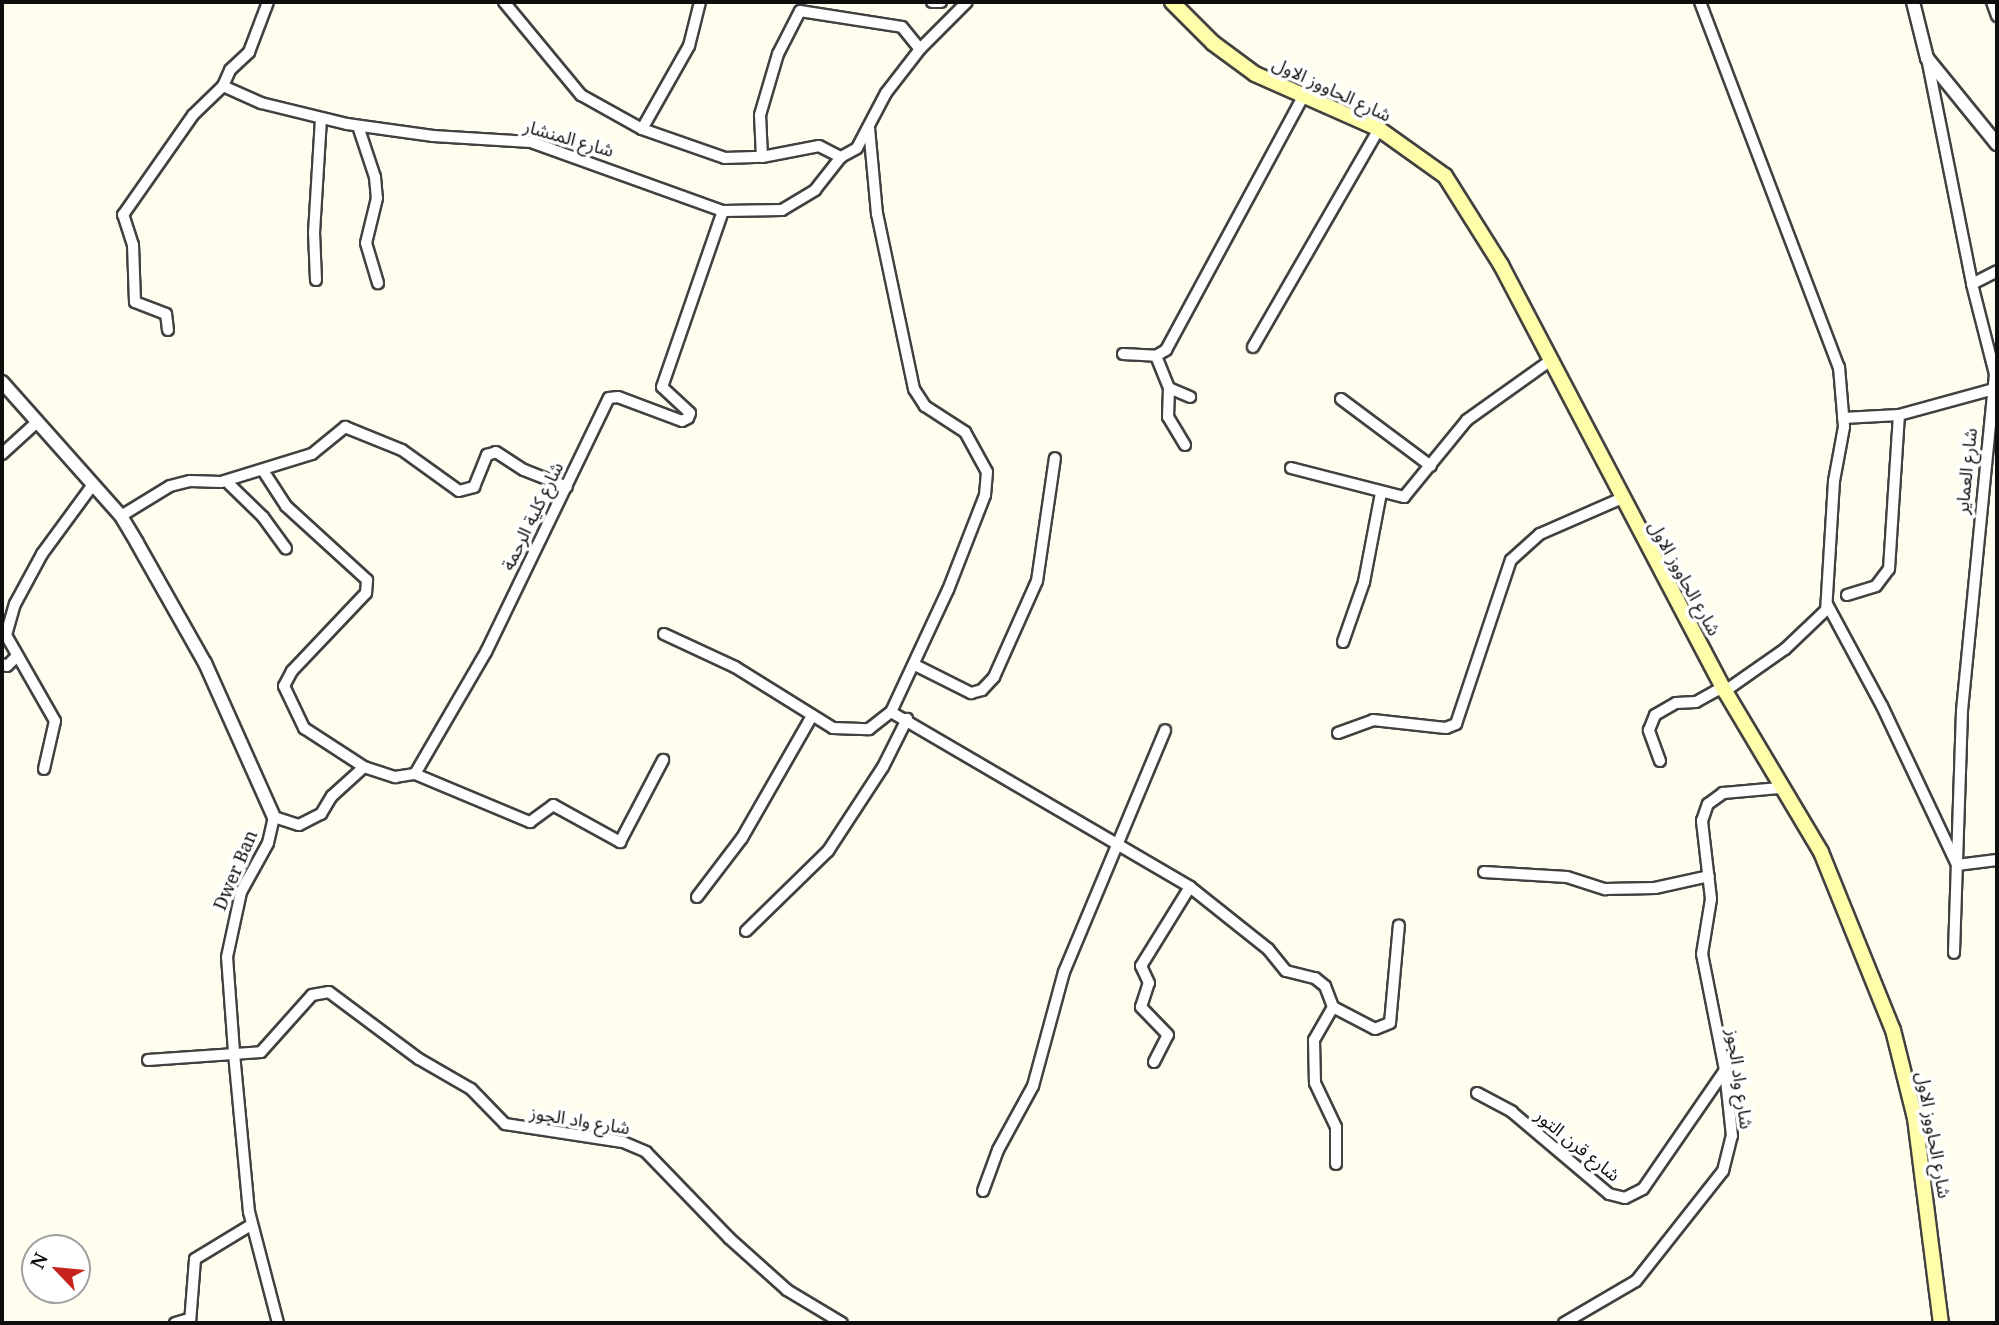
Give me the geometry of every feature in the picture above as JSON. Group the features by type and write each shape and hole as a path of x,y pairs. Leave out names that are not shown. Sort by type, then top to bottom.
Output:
{"main road":[{"name":"شارع الحاووز الاول","path":"1172,2 1245,67 1303,97 1379,129 1445,176 1501,265 1620,499 1780,788 1821,852 1893,1030 1916,1118 1941,1323"}],"street":[{"path":"168,330 166,314 135,302 133,245 123,215 193,115 223,86 230,70 249,52 268,2"},
{"name":"شارع المنشار","path":"504,2 580,95 642,129 725,158 762,157 819,146 841,157"},
{"path":"642,129 688,47 700,2"},
{"path":"791,2 800,12 902,27 920,49"},
{"path":"827,15 832,2"},
{"path":"932,2 941,2"},
{"name":"شارع المنشار","path":"223,86 261,103 358,126 433,136 531,142 723,211 782,210 814,190 841,157 857,148 886,93 920,49 967,2"},
{"path":"1660,761 1649,730 1654,715 1676,703 1696,702 1724,689 1815,625 1827,604 1834,481 1843,418 1839,367 1805,270 1700,2"},
{"name":"شارع العماير","path":"1913,2 1927,58 1972,284 1995,374 1968,621 1954,953"},
{"path":"1992,2 1997,16"},
{"path":"762,157 760,115 778,54 800,12"},
{"path":"1927,58 1997,144"},
{"path":"1122,354 1156,356 1166,351 1303,97"},
{"path":"316,280 314,233 321,119"},
{"path":"358,126 375,177 377,198 366,243 378,283"},
{"path":"664,634 735,667 812,716 847,731 869,729 891,712 915,665 985,495 987,472 965,432 925,405 914,388 877,214 869,128"},
{"path":"1253,346 1379,129"},
{"name":"شارع كلية الرحمة","path":"415,774 486,652 610,398 618,397 682,421 688,418 690,413 662,387 723,211"},
{"path":"1972,284 1997,271"},
{"path":"1156,356 1169,388 1168,417 1185,445"},
{"path":"1292,468 1404,497 1467,420 1551,360"},
{"name":"Dwer Ban","path":"2,382 121,516 205,663 274,817 268,843 243,887 231,924 228,957 234,1052 251,1225 278,1323"},
{"path":"1169,388 1190,397"},
{"path":"1843,418 1899,415 1994,389"},
{"path":"1341,399 1431,466"},
{"path":"1847,595 1876,586 1889,569 1899,415"},
{"path":"2,454 36,423"},
{"path":"121,516 170,486 190,481 226,481 312,454 345,427 402,450 459,491 474,487 486,455 496,452 524,470 567,487"},
{"path":"915,665 971,693 982,690 994,677 1037,581 1055,458"},
{"path":"264,471 286,506 367,580 366,593 292,671 284,687 304,728 364,767 395,777 415,774 530,822 553,805 620,842 663,760"},
{"path":"226,481 263,517 286,549"},
{"path":"44,769 55,721 6,635 15,604 42,554 92,485"},
{"path":"1343,642 1364,582 1381,493"},
{"path":"1338,733 1373,720 1443,728 1456,724 1511,560 1540,534 1620,499"},
{"path":"1827,604 1882,706 1957,865 1997,860"},
{"path":"2,664 7,666 17,656"},
{"path":"891,712 1191,887 1268,949 1286,971 1320,981 1333,1007 1375,1029 1390,1023 1399,925"},
{"path":"697,897 742,838 812,716"},
{"path":"746,931 828,851 883,767 907,719"},
{"path":"983,1191 998,1150 1033,1086 1064,972 1115,842 1165,730"},
{"path":"274,817 299,825 321,814 332,796 364,767"},
{"name":"شارع واد الجوز","path":"1564,1323 1636,1281 1723,1171 1732,1136 1726,1070 1702,954 1711,899 1702,821 1708,804 1724,793 1780,788"},
{"path":"1483,872 1567,877 1605,889 1655,888 1709,876"},
{"path":"1154,1062 1168,1035 1141,1007 1149,983 1141,967 1191,887"},
{"name":"شارع واد الجوز","path":"148,1060 268,1048 312,995 329,992 419,1059 471,1089 505,1124 623,1142 646,1152 729,1238 787,1290 842,1323"},
{"path":"1333,1007 1314,1045 1315,1083 1336,1127 1336,1164"},
{"name":"شارع قرن التور","path":"1477,1093 1512,1112 1609,1194 1625,1198 1644,1188 1726,1070"},
{"path":"175,1323 190,1321 195,1259 251,1225"}]}
